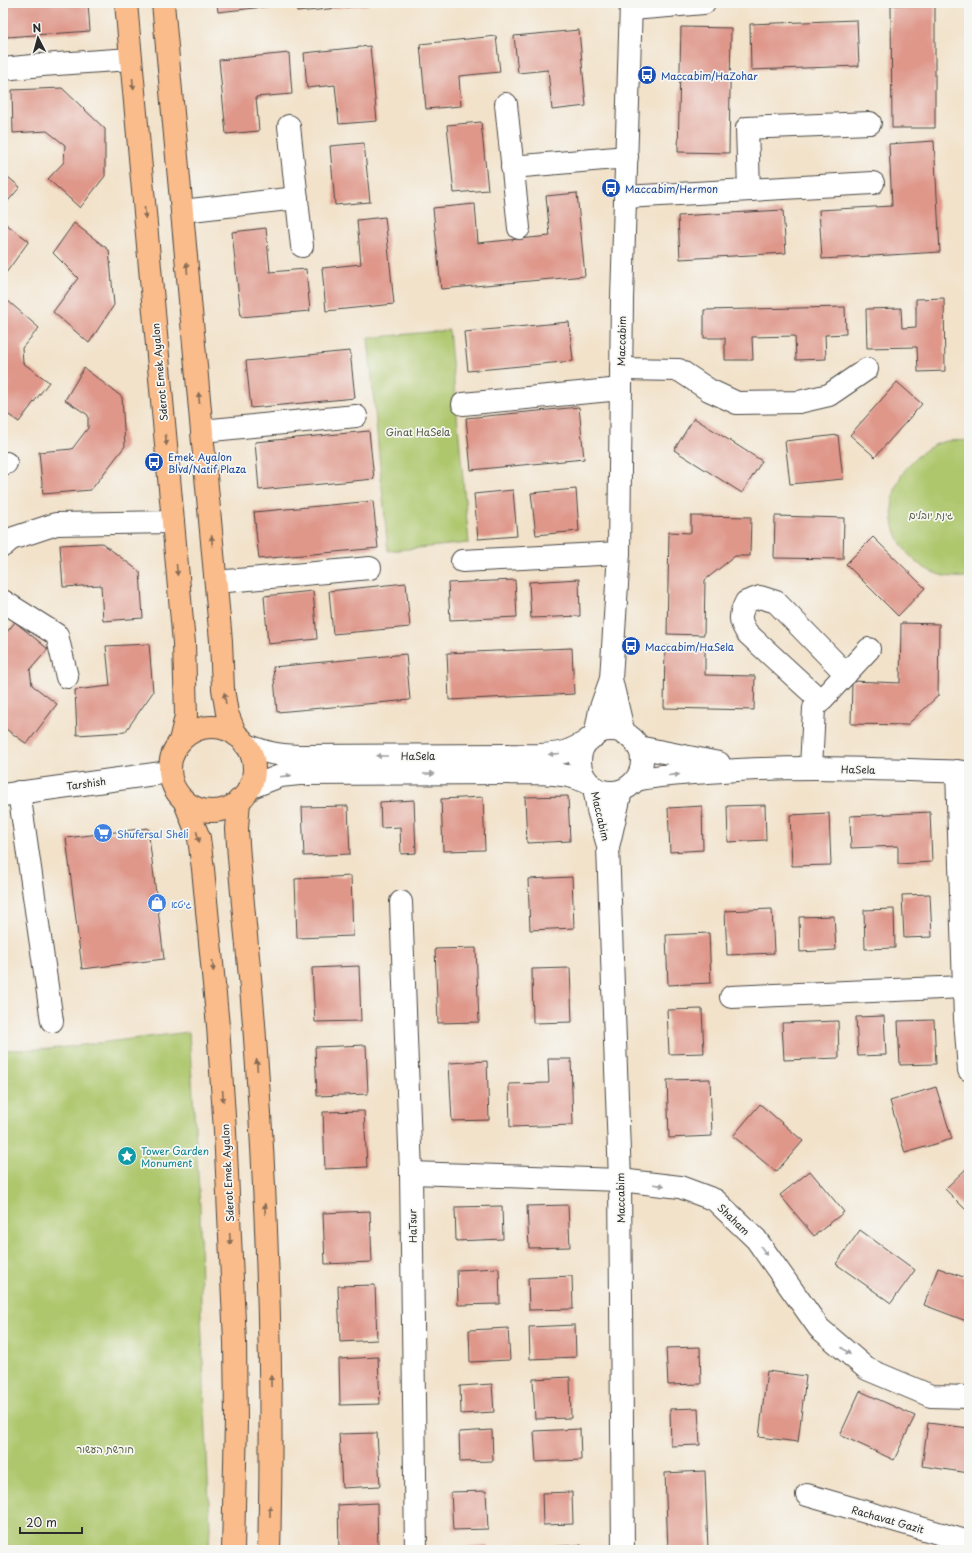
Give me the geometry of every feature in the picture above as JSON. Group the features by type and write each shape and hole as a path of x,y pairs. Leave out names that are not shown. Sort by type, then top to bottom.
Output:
{"main road":[{"name":"Sderot Emek Ayalon","path":"126,3 184,643 186,716 180,741"},
{"path":"163,3 216,582 224,695 227,713 240,740"},
{"path":"205,727 216,727 231,732 240,740 250,753 254,768 251,783 244,794 227,808 212,811 192,806 184,800 173,786 170,772 172,753 180,741 191,732 205,727"},
{"path":"244,794 236,829 254,1023 271,1341 272,1421 269,1550"},
{"name":"Sderot Emek Ayalon","path":"184,800 199,838 203,869 218,1026 225,1131 235,1342 236,1421 233,1550"}],"street":[{"path":"632,6 704,3"},
{"name":"Maccabim","path":"592,738 611,679 619,553 622,300 632,6"},
{"path":"3,69 42,64 131,59"},
{"path":"506,104 519,228"},
{"path":"749,190 747,128 870,122"},
{"path":"289,126 302,246"},
{"path":"512,167 627,157"},
{"path":"625,198 873,183"},
{"path":"182,211 297,198"},
{"path":"463,404 679,370 709,390 737,404 799,402 829,395 867,370"},
{"path":"202,431 356,416"},
{"path":"6,540 56,524 173,522"},
{"path":"462,561 619,553"},
{"path":"216,582 370,568"},
{"path":"821,700 747,634 741,622 740,612 746,602 760,597 776,602 846,674"},
{"path":"3,602 57,635 67,677"},
{"path":"811,768 814,708 869,649"},
{"name":"Maccabim","path":"611,679 631,741"},
{"path":"610,731 617,731 631,741 641,753 642,764 639,774 628,785 611,792 599,790 592,785 584,776 580,759 583,748 599,733 610,731"},
{"name":"HaSela","path":"240,740 265,753 281,756 539,755 557,754 573,750 592,738"},
{"name":"HaSela","path":"631,741 746,769"},
{"name":"HaSela","path":"628,785 654,776 746,769 811,768 963,771"},
{"path":"963,771 964,987 969,1070"},
{"name":"Tarshish","path":"11,793 170,772"},
{"name":"HaSela","path":"244,794 280,776 307,774 545,773 579,778 592,785"},
{"name":"Maccabim","path":"592,785 608,846 620,1180 623,1550"},
{"name":"Maccabim","path":"608,846 628,785"},
{"path":"11,793 52,1021"},
{"name":"HaTsur","path":"401,902 411,1173 416,1550"},
{"path":"730,997 964,987"},
{"name":"Shaham","path":"411,1173 620,1180 680,1188 715,1200 756,1239 819,1328 867,1369 931,1396 969,1397"},
{"name":"Rachavat Gazit","path":"807,1495 969,1542"}],"green space":[{"name":"Ginat HaSela","path":"449,330 469,543 388,551 368,338"},
{"name":"גינת יובלים","path":"969,440 969,577 949,577 930,571 915,561 904,548 896,533 892,517 893,500 897,484 905,469 921,453 939,443"},
{"name":"חורשת העשור","path":"189,1032 200,1207 201,1313 210,1527 209,1550 3,1550 3,1050 49,1049"}],"building":[{"path":"4,3 88,3 90,31 7,37"},
{"path":"217,3 282,3 283,5 218,12"},
{"path":"297,3 369,3 369,5 297,12"},
{"path":"935,4 935,128 892,128 891,5"},
{"path":"857,20 859,66 751,70 750,24"},
{"path":"681,27 731,28 729,153 678,152"},
{"path":"579,30 586,106 552,110 548,70 518,73 514,36"},
{"path":"496,36 500,72 459,76 461,106 426,109 420,44"},
{"path":"370,46 377,121 339,124 335,85 307,88 304,53"},
{"path":"289,53 292,94 256,97 259,131 226,134 219,60"},
{"path":"62,88 105,129 105,176 80,208 48,179 64,162 65,145 47,131 13,133 12,90"},
{"path":"481,122 488,190 454,193 447,125"},
{"path":"934,141 940,252 822,259 819,210 892,206 889,144"},
{"path":"364,143 370,202 335,205 330,146"},
{"path":"3,173 20,187 3,207"},
{"path":"577,193 585,276 441,289 433,208 475,204 478,243 550,236 546,196"},
{"path":"783,210 786,253 680,259 678,216"},
{"path":"385,217 394,304 326,311 322,268 361,264 357,220"},
{"path":"3,222 29,241 3,277"},
{"path":"74,223 109,250 114,305 89,343 53,312 78,278 53,253"},
{"path":"266,228 270,272 306,269 310,311 241,317 232,232"},
{"path":"944,298 945,371 918,372 917,347 867,348 866,309 901,308 902,328 916,327 916,299"},
{"path":"7,300 39,328 22,348 23,363 49,382 19,422 3,411 3,305"},
{"path":"845,307 846,334 825,335 826,359 796,360 795,336 752,337 753,360 725,360 725,338 704,338 704,310"},
{"path":"569,322 573,361 468,371 464,332"},
{"path":"350,351 355,398 251,408 246,361"},
{"path":"84,368 122,397 125,446 91,490 43,494 39,452 72,449 88,428 88,415 65,400"},
{"path":"897,382 922,404 875,457 850,435"},
{"path":"579,407 584,459 471,470 466,418"},
{"path":"694,418 762,461 742,493 674,450"},
{"path":"369,431 374,479 259,490 255,442"},
{"path":"838,435 843,479 790,484 785,441"},
{"path":"576,489 579,531 536,535 531,493"},
{"path":"513,490 517,536 478,539 474,494"},
{"path":"373,501 378,548 259,559 254,512"},
{"path":"691,516 751,517 750,556 735,556 705,580 704,635 667,634 669,532 691,533"},
{"path":"775,516 844,518 843,559 774,558"},
{"path":"873,537 925,588 898,616 846,564"},
{"path":"102,543 140,572 143,618 103,621 101,585 63,587 60,545"},
{"path":"579,579 580,616 531,618 529,582"},
{"path":"515,580 517,617 450,620 448,583"},
{"path":"406,583 410,627 333,634 329,591"},
{"path":"313,591 317,639 268,644 264,596"},
{"path":"15,622 48,649 30,670 32,685 57,704 27,744 3,727 3,637"},
{"path":"901,623 939,624 938,696 907,725 851,724 852,681 900,683"},
{"path":"149,644 153,692 125,732 77,735 75,690 110,686 106,646"},
{"path":"665,646 705,647 705,675 755,676 754,710 664,708"},
{"path":"572,648 574,694 449,700 447,653"},
{"path":"406,654 410,700 277,712 273,667"},
{"path":"568,796 570,841 527,843 525,797"},
{"path":"483,797 485,850 443,851 441,799"},
{"path":"414,800 416,853 401,854 400,827 381,828 380,802"},
{"path":"765,805 766,840 728,842 727,806"},
{"path":"348,806 350,854 304,856 302,807"},
{"path":"702,806 703,850 670,852 668,808"},
{"path":"930,812 932,862 898,864 898,846 851,848 850,816"},
{"path":"829,813 831,865 792,866 790,815"},
{"path":"148,828 164,959 82,969 66,838"},
{"path":"351,876 353,936 297,938 295,879"},
{"path":"572,877 574,928 530,930 528,879"},
{"path":"930,894 932,937 904,938 902,895"},
{"path":"772,909 774,953 727,955 725,911"},
{"path":"894,909 895,948 865,949 864,910"},
{"path":"834,916 836,950 800,952 799,917"},
{"path":"709,933 711,983 668,985 666,935"},
{"path":"476,948 479,1022 438,1023 435,949"},
{"path":"359,966 361,1021 315,1022 312,968"},
{"path":"570,968 572,1022 533,1023 532,969"},
{"path":"702,1009 704,1053 669,1054 667,1010"},
{"path":"884,1016 886,1055 858,1056 856,1017"},
{"path":"934,1020 936,1064 900,1065 898,1021"},
{"path":"838,1021 839,1058 784,1060 782,1023"},
{"path":"366,1045 368,1094 317,1096 315,1047"},
{"path":"548,1059 571,1059 573,1125 510,1127 509,1084 549,1083"},
{"path":"487,1061 489,1120 452,1121 449,1063"},
{"path":"710,1079 712,1136 669,1138 667,1080"},
{"path":"936,1087 952,1139 905,1153 890,1101"},
{"path":"760,1104 803,1141 776,1172 733,1136"},
{"path":"364,1111 367,1167 325,1169 323,1112"},
{"path":"969,1166 969,1213 945,1189"},
{"path":"810,1171 844,1212 814,1236 780,1195"},
{"path":"568,1205 570,1247 529,1248 527,1206"},
{"path":"502,1206 503,1239 456,1241 455,1207"},
{"path":"370,1211 372,1262 325,1264 323,1213"},
{"path":"860,1230 915,1270 891,1303 836,1264"},
{"path":"499,1268 500,1304 458,1305 457,1270"},
{"path":"938,1268 969,1279 969,1322 924,1305"},
{"path":"572,1276 573,1309 529,1310 528,1278"},
{"path":"375,1285 377,1340 340,1342 338,1286"},
{"path":"575,1325 576,1357 530,1359 529,1327"},
{"path":"508,1328 510,1360 470,1362 469,1330"},
{"path":"700,1347 701,1384 668,1385 666,1348"},
{"path":"378,1357 380,1404 340,1405 339,1359"},
{"path":"767,1371 806,1376 798,1442 759,1437"},
{"path":"570,1377 571,1418 535,1419 533,1379"},
{"path":"492,1384 494,1412 461,1414 460,1386"},
{"path":"860,1391 915,1416 894,1460 840,1435"},
{"path":"698,1408 700,1445 671,1446 670,1409"},
{"path":"928,1423 969,1428 969,1473 922,1466"},
{"path":"580,1429 581,1460 536,1462 534,1431"},
{"path":"492,1430 493,1461 460,1462 459,1432"},
{"path":"377,1433 380,1486 342,1488 339,1434"},
{"path":"705,1471 708,1550 668,1550 665,1473"},
{"path":"486,1491 488,1529 453,1530 451,1492"},
{"path":"572,1492 573,1524 543,1525 542,1493"},
{"path":"377,1503 378,1550 339,1550 338,1505"},
{"path":"581,1545 581,1550 543,1550 543,1547"},
{"path":"487,1546 488,1550 453,1550 453,1548"}],"place":[{"name":"Maccabim/HaZohar","path":"647,75"},
{"name":"Maccabim/Hermon","path":"611,188"},
{"name":"Emek Ayalon Blvd/Natif Plaza","path":"154,462"},
{"name":"Maccabim/HaSela","path":"631,646"},
{"name":"Shufersal Sheli","path":"103,833"},
{"name":"גיטא","path":"157,903"},
{"name":"Tower Garden Monument","path":"127,1156"}]}
